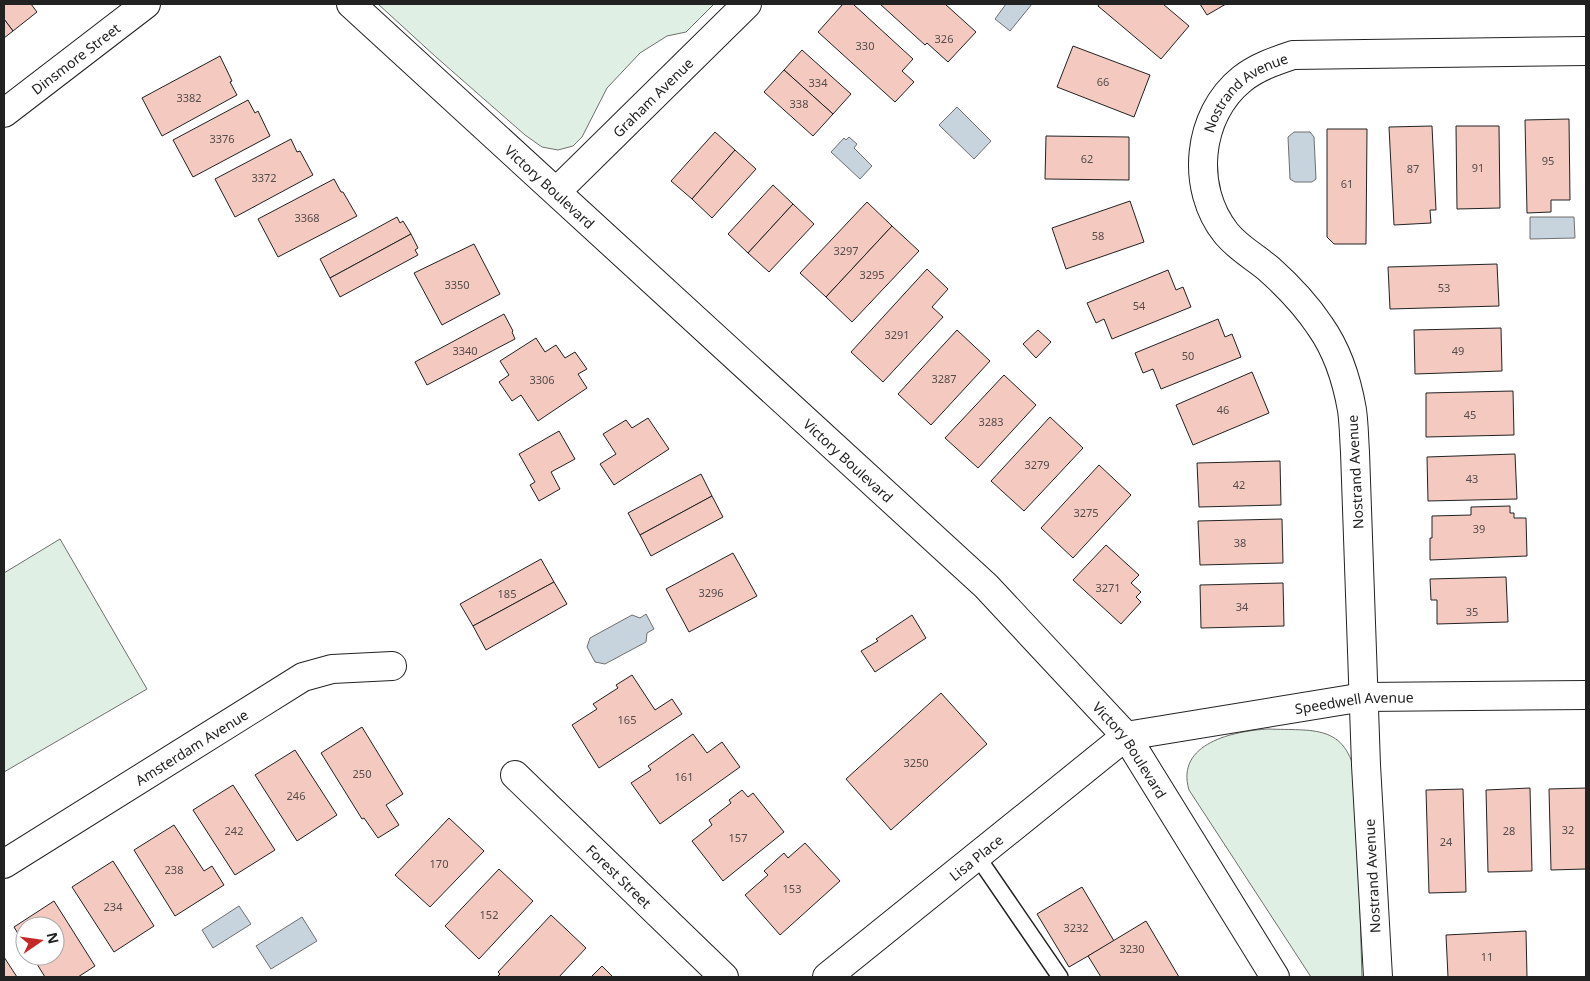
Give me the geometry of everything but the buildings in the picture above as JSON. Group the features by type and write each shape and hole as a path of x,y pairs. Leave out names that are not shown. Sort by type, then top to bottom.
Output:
{"street":[{"name":"Dinsmore Street","path":"4,113 146,4"},
{"name":"Victory Boulevard","path":"352,4 986,586 1126,736 1275,977"},
{"name":"Graham Avenue","path":"557,191 746,4"},
{"name":"Nostrand Avenue","path":"1378,977 1353,419 1340,366 1321,327 1295,293 1226,233 1210,206 1204,182 1202,157 1211,120 1224,98 1242,80 1269,62 1293,55 1586,51"},
{"name":"Amsterdam Avenue","path":"4,864 303,677 332,669 392,666"},
{"name":"Speedwell Avenue","path":"1126,736 1364,697 1586,695"},
{"name":"Lisa Place","path":"827,977 1126,736"},
{"name":"Forest Street","path":"515,775 724,977"}],"lane":[{"path":"977,856 1060,977"}],"green space":[{"path":"378,4 714,4 686,32 667,36 640,53 607,88 582,137 573,146 558,150 542,147 525,135"},
{"path":"60,539 147,689 4,772 4,573"},
{"path":"1254,730 1313,731 1325,734 1336,739 1344,747 1351,760 1356,778 1362,977 1311,977 1189,790 1187,774 1191,761 1199,751 1210,743 1224,737"}],"shaded area":[{"path":"1006,4 1032,4 1010,31 995,19"},
{"path":"957,107 991,141 974,159 939,125"},
{"path":"1294,132 1310,132 1314,137 1316,179 1312,182 1295,182 1290,179 1288,137"},
{"path":"849,137 857,144 854,148 872,166 860,179 831,152 844,138 846,140"},
{"path":"1530,217 1574,217 1575,238 1530,239"},
{"path":"646,614 654,629 647,633 646,642 605,664 595,662 587,647 590,638 632,615 640,618"},
{"path":"239,906 251,924 213,948 202,930"},
{"path":"302,917 317,941 271,969 256,946"}]}
